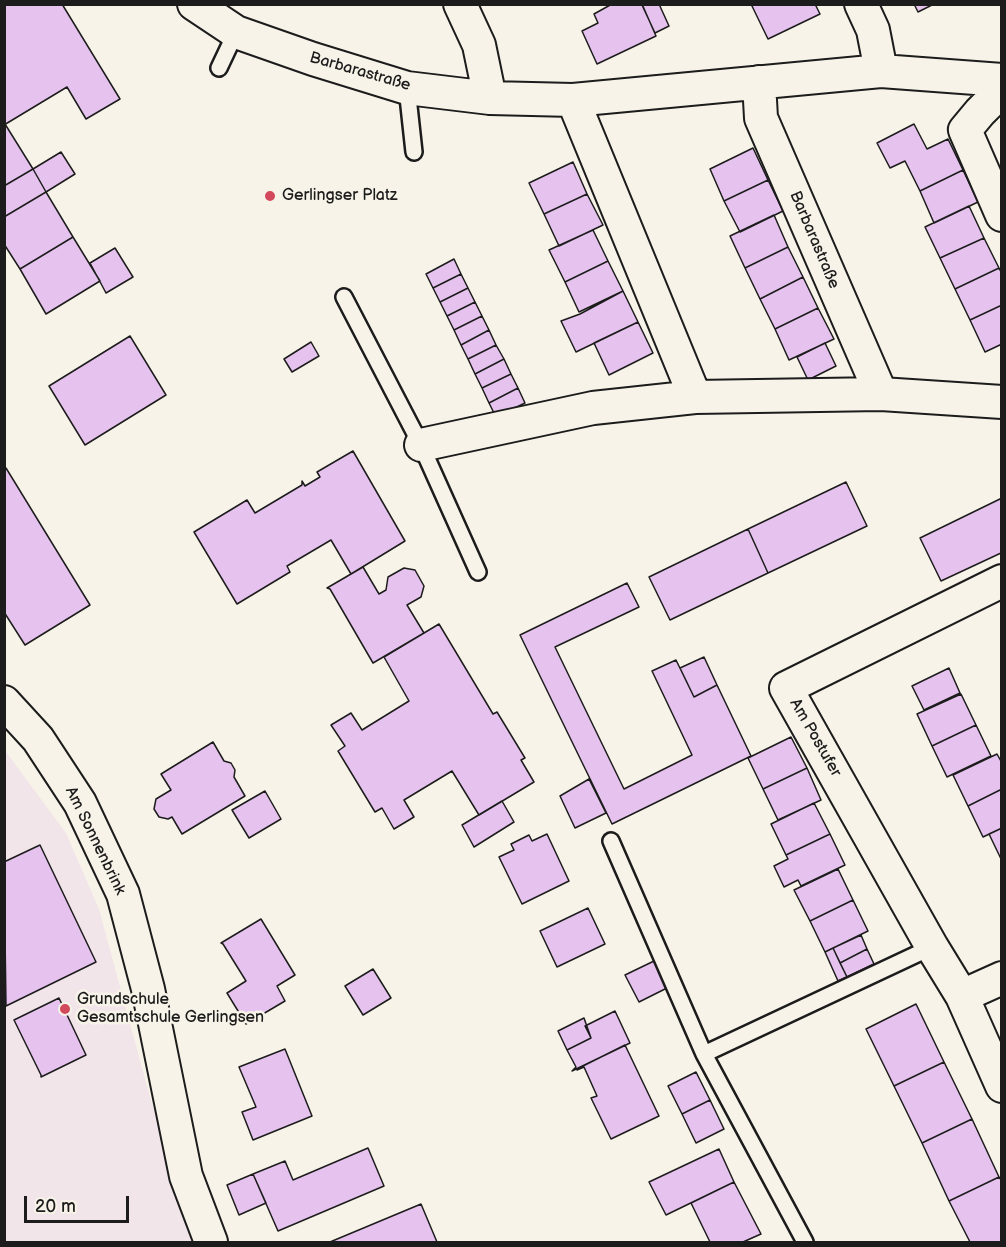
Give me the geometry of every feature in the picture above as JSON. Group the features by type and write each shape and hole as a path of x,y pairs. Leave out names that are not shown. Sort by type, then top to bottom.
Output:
{"street":[{"name":"Barbarastraße","path":"194,4 236,32 313,59 407,88 490,98 573,100 881,71 1002,80"},
{"path":"460,4 479,45 490,98"},
{"path":"861,4 873,30 881,71"},
{"name":"Barbarastraße","path":"759,82 761,118 881,394"},
{"path":"1002,90 965,130 1002,215"},
{"path":"573,100 695,397"},
{"path":"421,444 592,408 695,397 881,394 1002,402"},
{"name":"Am Postufer","path":"1002,581 786,688 962,996 1002,1086"},
{"name":"Am Sonnenbrink","path":"4,702 38,739 80,803 123,894 148,989 186,1176 211,1242"},
{"path":"962,996 1002,978"}],"lane":[{"path":"219,68 236,32"},
{"path":"407,88 414,152"},
{"path":"344,297 421,444 478,572"},
{"path":"611,841 704,1054 805,1242"},
{"path":"704,1054 932,946"}],"shaded area":[{"name":"Grundschule Gesamtschule Gerlingsen","path":"4,749 66,833 99,909 153,1108 196,1242 5,1242"}],"building":[{"path":"4,4 62,4 120,99 86,119 67,87 4,125"},
{"path":"612,4 642,4 656,36 597,64 582,31 598,23 594,14"},
{"path":"659,4 669,26 655,33 642,5"},
{"path":"751,4 815,4 820,14 768,39"},
{"path":"914,4 934,4 918,12"},
{"path":"914,124 927,149 948,139 963,170 920,191 905,161 890,168 877,143"},
{"path":"4,125 33,169 4,186"},
{"path":"753,148 768,180 724,201 710,169"},
{"path":"61,152 75,174 46,192 33,169"},
{"path":"573,162 587,194 544,214 529,183"},
{"path":"33,169 46,192 4,217 4,186"},
{"path":"963,170 978,202 934,223 920,191"},
{"path":"768,180 783,211 740,232 724,201"},
{"path":"46,192 73,237 20,269 4,244 4,217"},
{"path":"587,194 603,225 559,246 544,214"},
{"path":"969,206 984,238 940,258 925,227"},
{"path":"774,215 788,247 745,268 730,236"},
{"path":"593,230 608,261 565,282 549,250"},
{"path":"73,237 100,281 46,314 20,269"},
{"path":"984,238 999,268 955,289 940,258"},
{"path":"788,247 803,277 760,299 745,268"},
{"path":"115,248 133,277 106,293 90,263"},
{"path":"454,259 461,274 433,288 426,274"},
{"path":"608,261 623,291 579,312 565,282"},
{"path":"999,268 1002,274 1002,305 970,320 955,289"},
{"path":"461,274 468,288 440,302 433,288"},
{"path":"803,277 818,308 775,329 760,299"},
{"path":"468,288 475,302 447,316 440,302"},
{"path":"623,291 638,322 576,352 561,321 580,314"},
{"path":"475,302 482,316 454,330 447,316"},
{"path":"1002,305 1002,344 985,352 970,320"},
{"path":"818,308 834,339 789,360 775,329"},
{"path":"482,316 489,330 461,345 454,330"},
{"path":"638,322 653,353 609,375 594,343"},
{"path":"489,330 496,345 468,359 461,345"},
{"path":"130,336 166,395 85,445 49,386"},
{"path":"311,342 319,356 292,372 284,359"},
{"path":"825,343 836,366 808,380 797,357"},
{"path":"496,345 504,359 475,374 468,359"},
{"path":"504,359 511,374 482,388 475,374"},
{"path":"511,374 518,388 489,403 482,388"},
{"path":"518,388 525,403 496,417 489,403"},
{"path":"353,451 405,541 351,574 331,540 287,566 290,572 237,604 194,532 247,500 255,513 302,485 302,481 305,486 320,477 317,472"},
{"path":"6,468 90,605 25,645 4,612 4,469"},
{"path":"846,482 867,526 768,573 748,529"},
{"path":"1002,498 1001,553 941,581 920,538"},
{"path":"748,529 768,573 670,620 649,577"},
{"path":"363,567 379,594 386,590 388,577 404,568 415,570 424,586 421,597 407,605 424,633 373,663 330,589 327,588"},
{"path":"627,583 639,607 555,647 624,789 692,755 652,671 676,660 694,697 717,685 751,756 612,824 520,635"},
{"path":"439,624 493,714 497,712 525,758 521,760 534,782 479,815 452,771 404,800 414,817 394,829 382,808 375,812 338,751 345,746 331,725 351,713 362,730 409,701 384,657"},
{"path":"704,657 717,685 694,697 680,668"},
{"path":"949,668 960,693 924,710 912,686"},
{"path":"961,694 976,725 932,746 917,714"},
{"path":"976,725 991,756 947,777 932,746"},
{"path":"791,737 807,768 763,789 748,758"},
{"path":"213,742 224,761 231,763 235,770 234,777 245,796 182,834 172,817 168,819 159,817 154,809 156,799 171,790 161,774"},
{"path":"997,754 1002,763 1002,789 968,806 953,775"},
{"path":"807,768 821,800 778,820 763,789"},
{"path":"589,779 606,813 575,828 560,796"},
{"path":"1002,789 1002,828 983,837 968,806"},
{"path":"265,791 281,819 249,838 232,810"},
{"path":"502,801 514,822 474,847 462,825"},
{"path":"814,803 830,834 786,855 771,824"},
{"path":"1002,828 1002,861 989,834"},
{"path":"547,834 569,881 522,904 499,857 514,850 511,844 529,835 532,841"},
{"path":"830,834 845,865 801,886 798,880 784,887 774,866 788,859 786,855"},
{"path":"40,845 96,962 6,1006 4,862"},
{"path":"838,869 853,900 810,921 794,890"},
{"path":"853,900 868,931 825,952 810,921"},
{"path":"588,908 605,944 557,967 540,931"},
{"path":"261,919 295,975 277,986 285,1001 246,1024 227,993 246,981 221,943"},
{"path":"861,935 867,949 840,963 833,948"},
{"path":"833,948 847,977 838,981 825,952"},
{"path":"867,949 874,964 847,977 840,963"},
{"path":"654,961 667,988 639,1002 625,975"},
{"path":"373,969 391,998 363,1015 345,986"},
{"path":"59,998 86,1055 41,1077 14,1020"},
{"path":"916,1004 944,1062 894,1086 866,1029"},
{"path":"615,1011 630,1043 572,1071 576,1067 567,1050 591,1038 585,1026"},
{"path":"584,1018 591,1038 567,1050 558,1031"},
{"path":"625,1045 659,1116 611,1139 591,1098 597,1096 584,1067 577,1069"},
{"path":"285,1049 312,1116 253,1140 242,1112 256,1107 239,1067"},
{"path":"944,1062 972,1119 922,1143 894,1086"},
{"path":"696,1072 710,1100 682,1114 668,1086"},
{"path":"710,1100 724,1129 696,1143 682,1114"},
{"path":"972,1119 999,1177 949,1201 922,1143"},
{"path":"368,1148 384,1186 278,1231 253,1174 285,1161 293,1180"},
{"path":"719,1149 734,1182 666,1215 649,1182"},
{"path":"253,1174 266,1203 239,1215 227,1185"},
{"path":"999,1177 1002,1181 1002,1242 970,1242 949,1201"},
{"path":"734,1182 761,1234 743,1242 710,1242 691,1203"},
{"path":"421,1204 437,1242 330,1242"}],"place":[{"name":"Gerlingser Platz","path":"270,196"},
{"name":"Grundschule Gesamtschule Gerlingsen","path":"65,1009"}]}
